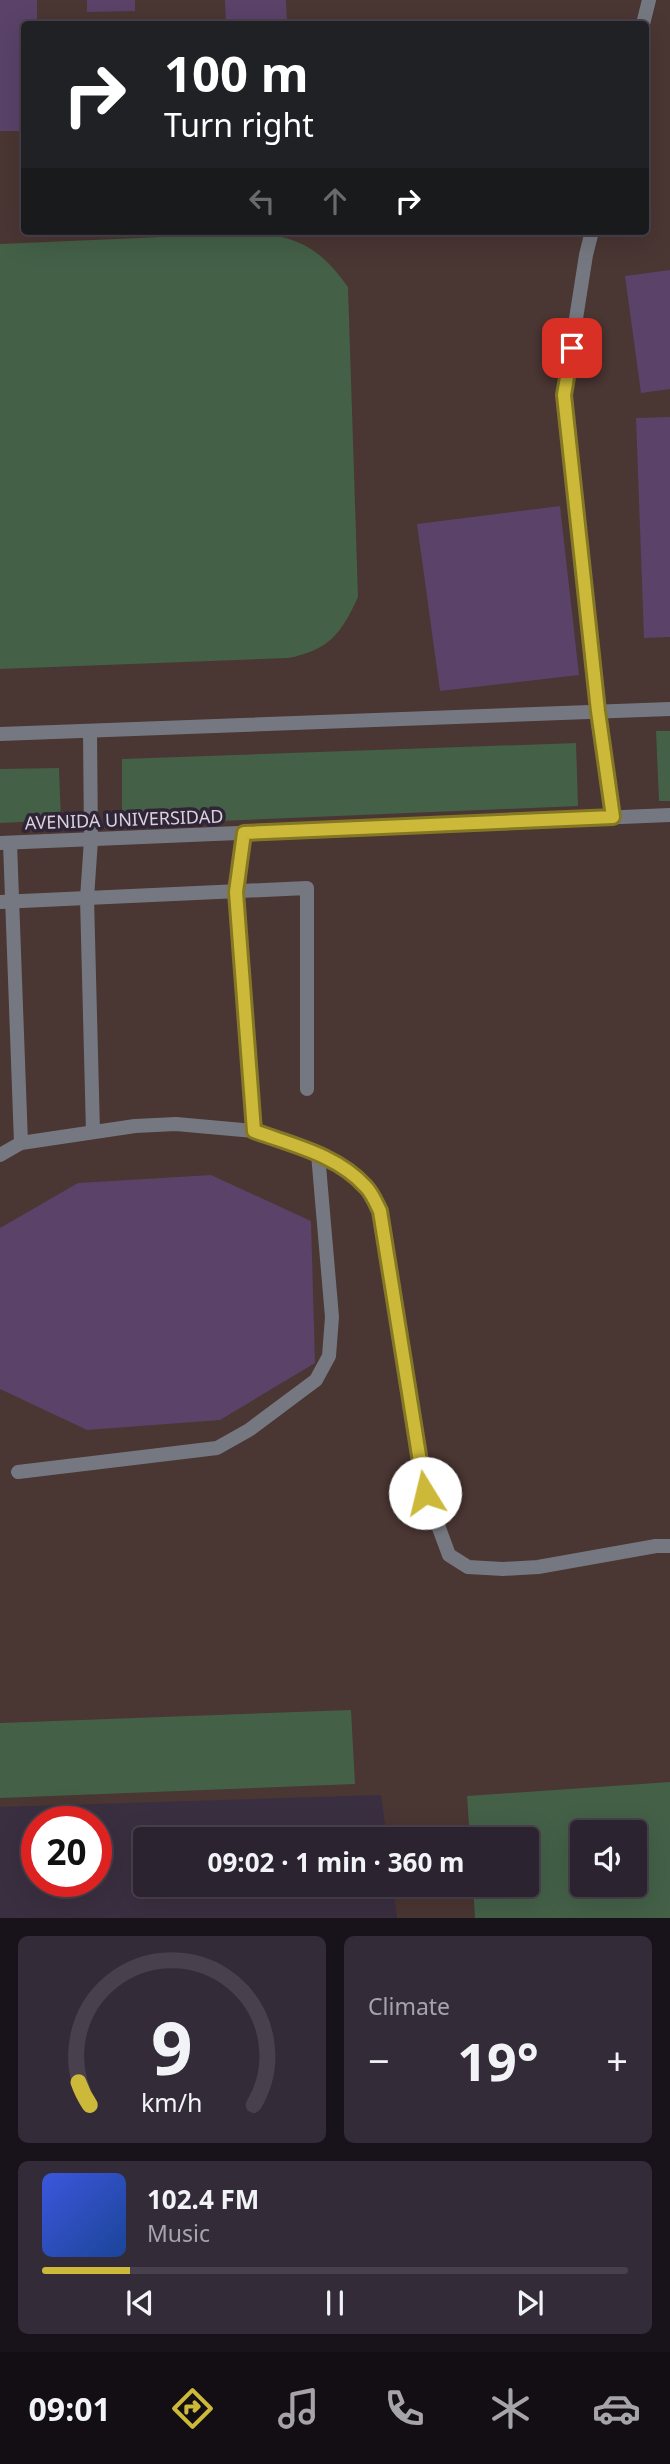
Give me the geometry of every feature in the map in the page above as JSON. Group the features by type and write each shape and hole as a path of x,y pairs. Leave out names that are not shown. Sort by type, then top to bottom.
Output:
{"lane":[{"path":"644,21 649,0"},
{"path":"591,235 564,395 598,711 613,817"},
{"path":"0,734 670,709"},
{"path":"90,730 91,840 87,898 93,1132"},
{"name":"AVENIDA UNIVERSIDAD","path":"5,843 670,815"},
{"path":"244,833 236,892 254,1131"},
{"path":"5,843 6,902 21,1143"},
{"path":"6,902 307,888 307,1089"},
{"path":"0,1155 21,1143 135,1126 176,1124 254,1131 318,1154 349,1170 368,1188 380,1211 425,1493 449,1555 468,1567 503,1569 538,1567 656,1546 670,1546"},
{"path":"18,1472 217,1448 249,1430 316,1380 329,1356 332,1317 318,1154"}],"shaded area":[{"path":"0,0 670,0 670,1918 397,1918 394,1897 539,1897 539,1827 385,1827 381,1795 0,1807"}],"green space":[{"path":"273,235 309,248 338,274 348,287 358,597 346,621 324,645 288,658 0,669 0,244"},
{"path":"656,731 670,731 670,801 659,801"},
{"path":"576,743 578,806 122,825 122,759"},
{"path":"59,768 61,820 0,823 0,769"},
{"path":"351,1710 355,1784 0,1798 0,1723"},
{"path":"670,1782 670,1918 475,1918 474,1897 539,1897 539,1827 469,1827 467,1796"}],"building":[{"path":"0,0 37,0 37,21 21,21 21,131 0,131"},
{"path":"87,0 135,0 135,11 87,12"},
{"path":"225,0 286,0 287,21 226,21"},
{"path":"497,19 497,21 436,21"},
{"path":"670,270 670,389 641,393 625,276"},
{"path":"670,417 670,637 644,638 636,418"},
{"path":"560,506 579,675 440,691 417,524"},
{"path":"211,1175 311,1221 315,1363 220,1420 87,1430 0,1389 0,1228 78,1183"}],"route":[{"path":"425,1493 380,1211 368,1188 349,1170 318,1154 254,1131 236,892 244,833 613,817 598,711 564,395 572,348"}]}
